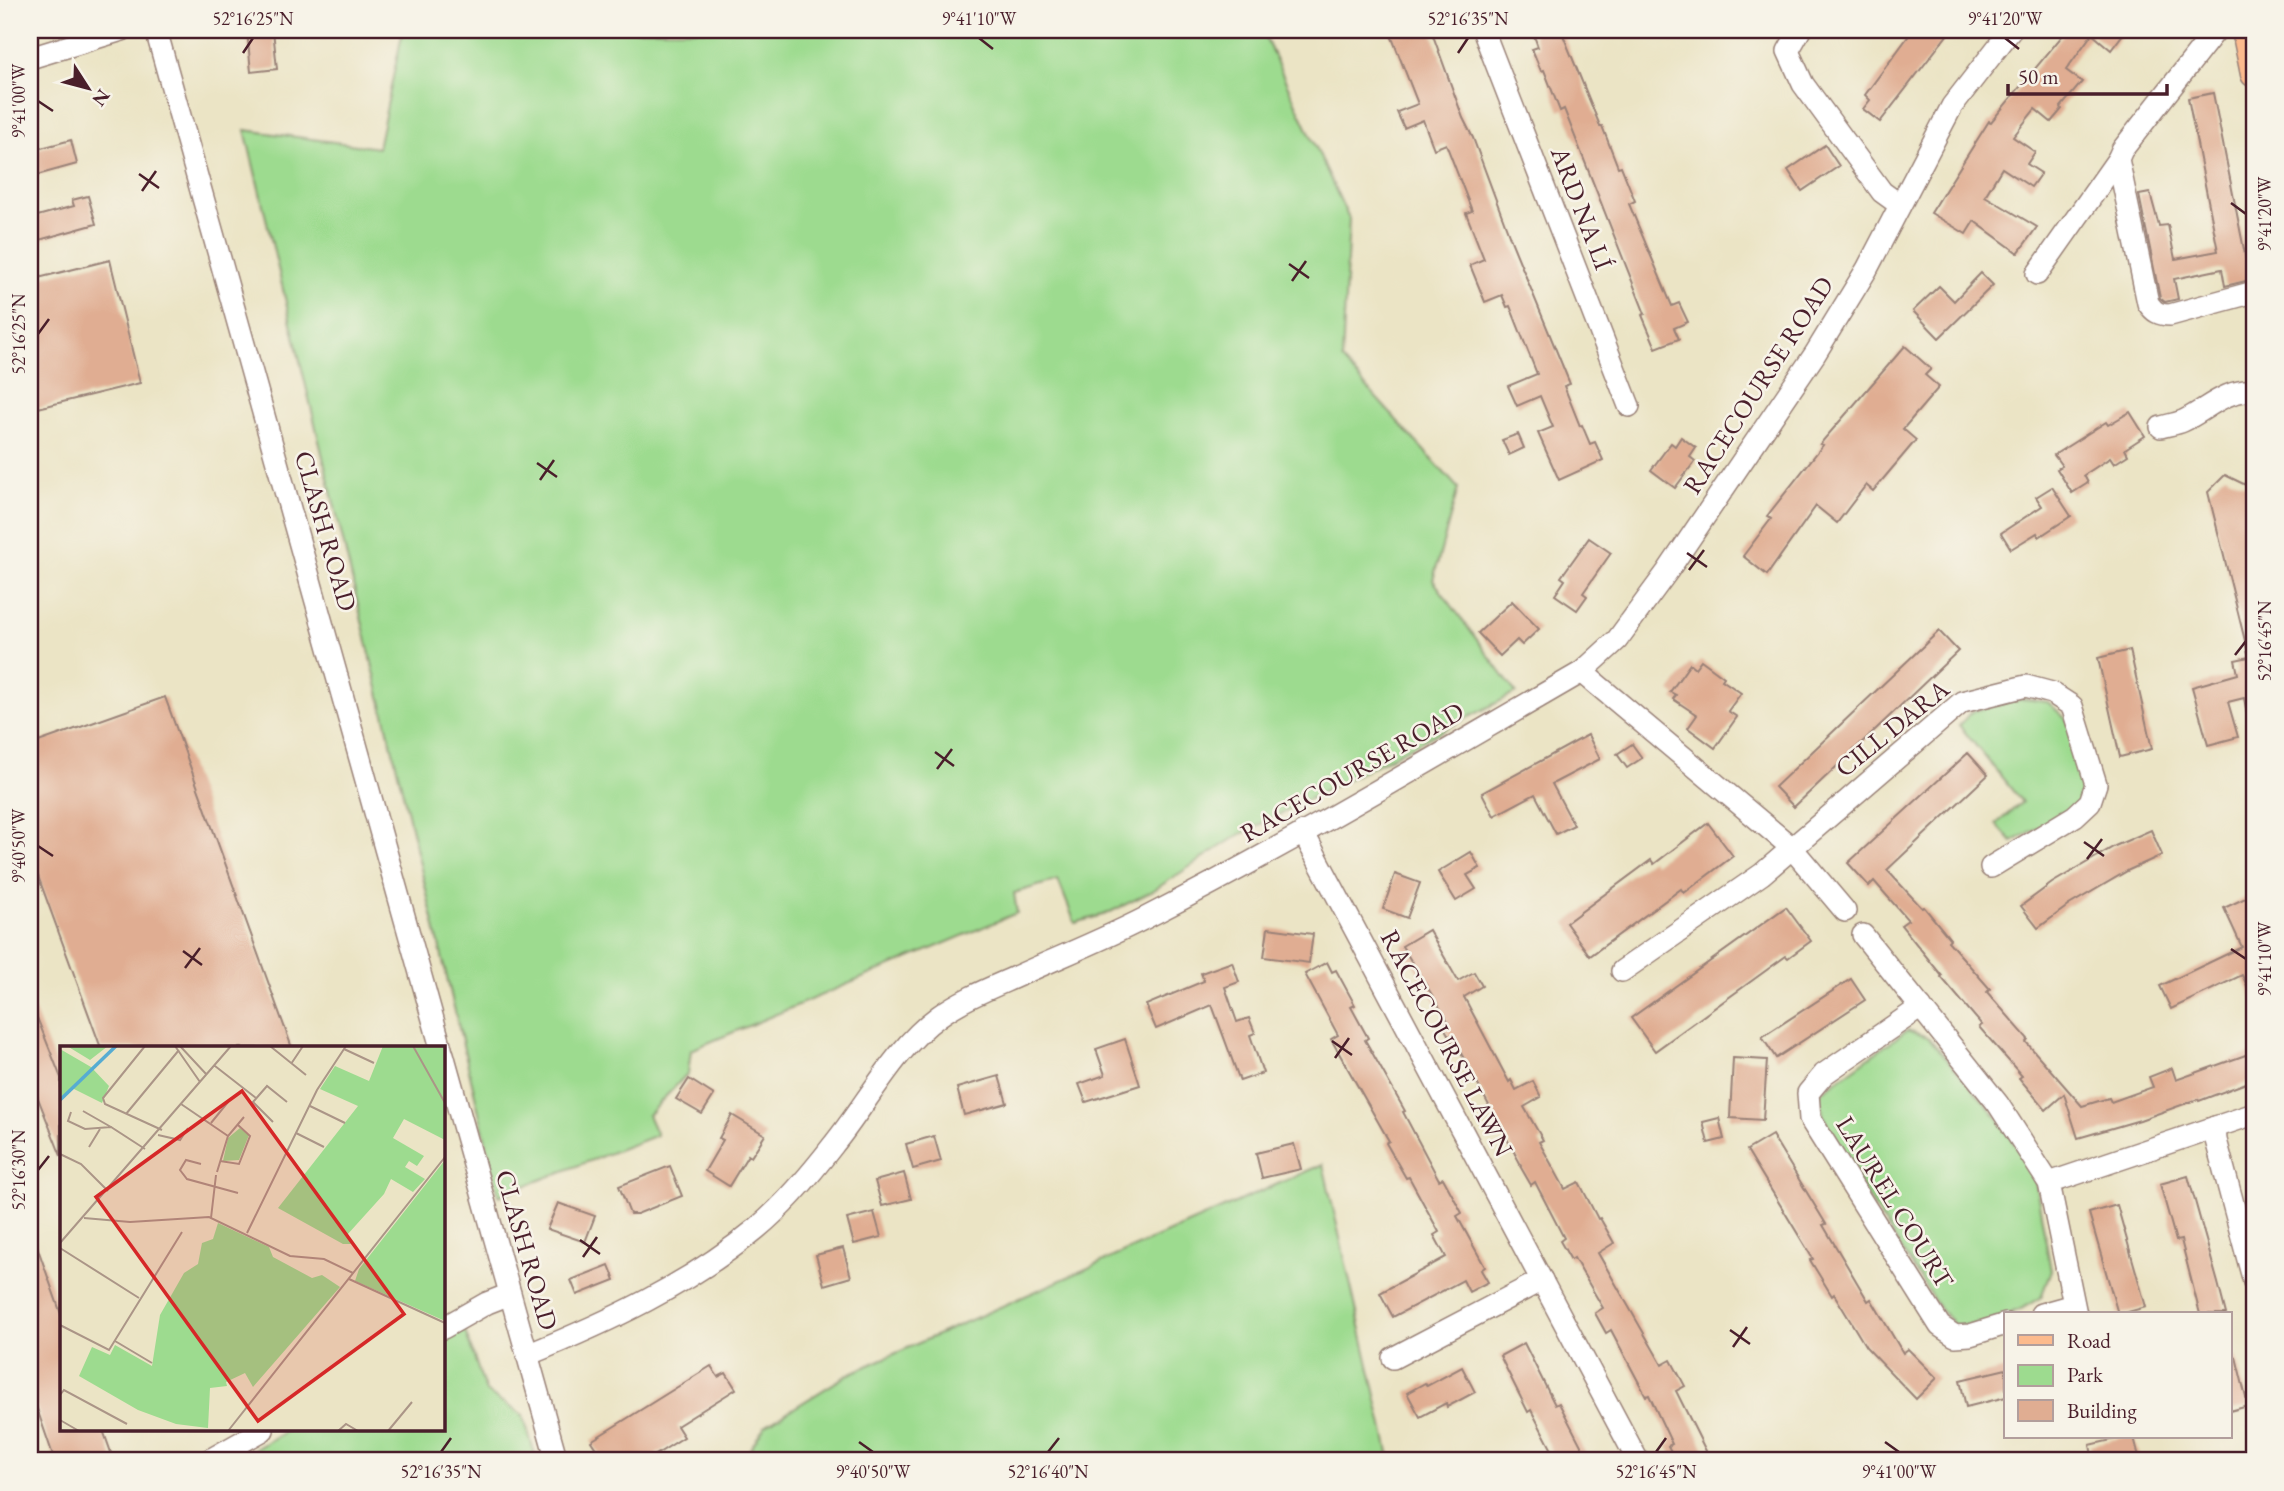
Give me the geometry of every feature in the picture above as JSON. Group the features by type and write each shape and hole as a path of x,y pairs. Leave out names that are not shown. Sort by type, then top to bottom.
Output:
{"main road":[{"path":"2245,30 2254,74"}],"street":[{"path":"30,58 122,30"},
{"name":"CLASH ROAD","path":"156,30 440,1046"},
{"name":"ARD NA LÍ","path":"1483,30 1629,406"},
{"path":"1800,30 1788,51 1803,84 1882,192 1900,205"},
{"name":"RACECOURSE ROAD","path":"527,1355 593,1328 645,1302 716,1260 758,1227 785,1202 834,1144 924,1027 942,1013 972,996 1148,917 1221,879 1582,672 1616,640 1667,572 1815,354 1867,269 1952,106 2011,30"},
{"path":"2037,274 2122,150 2216,30"},
{"path":"2118,159 2148,303 2152,310 2161,315 2170,315 2254,292"},
{"path":"2161,427 2182,421 2223,396 2254,391"},
{"path":"1582,672 1791,847 1844,911"},
{"name":"CILL DARA","path":"1791,847 1962,702 2026,686 2052,693 2072,706 2096,784 2090,802 2075,817 1991,867"},
{"name":"RACECOURSE LAWN","path":"1303,832 1638,1461"},
{"path":"1622,971 1762,874 1791,847"},
{"path":"1863,935 1998,1104 2049,1183 2075,1310"},
{"name":"LAUREL COURT","path":"1921,1007 1824,1074 1808,1093 1810,1119 1940,1326 1955,1336 1970,1335 2004,1325"},
{"name":"CLASH ROAD","path":"444,1058 557,1461"},
{"path":"2049,1183 2254,1114"},
{"path":"2215,1127 2216,1140 2254,1282"},
{"path":"1393,1358 1542,1280"},
{"path":"444,1327 487,1303 510,1294"},
{"path":"208,1461 259,1432"}],"green space":[{"path":"403,30 1262,30 1349,219 1342,360 1458,488 1433,580 1516,693 1237,836 1151,892 1106,914 1075,923 1058,880 1014,893 1017,913 691,1050 688,1073 648,1115 657,1135 499,1196 245,130 378,148"},
{"path":"2023,699 2048,702 2068,721 2085,788 2081,802 2071,810 2012,842 1996,824 2022,802 1959,725 1973,711"},
{"path":"1907,1030 1928,1037 1998,1118 2034,1174 2051,1271 2041,1297 2021,1309 2004,1312 2004,1316 1982,1324 1955,1326 1937,1305 1832,1141 1823,1114 1820,1093"},
{"path":"1323,1164 1391,1461 742,1461 765,1426 849,1374"},
{"path":"464,1328 486,1392 523,1415 537,1461 234,1461 285,1432 444,1432 444,1339"}],"building":[{"path":"247,30 273,30 277,69 251,72"},
{"path":"1389,30 1431,30 1512,243 1570,384 1564,386 1580,426 1582,425 1590,444 1595,442 1603,460 1559,480 1538,433 1553,427 1540,396 1517,406 1508,386 1537,374 1510,306 1507,307 1502,295 1485,302 1470,265 1484,259 1466,213 1472,211 1446,144 1434,149 1423,120 1404,128 1397,112 1418,104"},
{"path":"1532,30 1561,30 1618,167 1621,166 1635,201 1629,204 1672,306 1679,303 1688,322 1674,328 1679,339 1656,348 1564,109 1560,111 1544,70 1541,71 1532,49 1538,47"},
{"path":"1913,30 1951,30 1880,122 1863,109 1870,100 1865,95"},
{"path":"2067,30 2126,30 2111,50 2092,34 2066,70 2082,82 2062,109 2051,122 2035,109 2013,137 2035,152 2027,164 2041,173 2031,187 2002,168 1985,196 2037,227 2018,253 1974,221 1966,234 1931,213 1989,121 1991,122"},
{"path":"2213,93 2250,280 2225,286 2222,269 2174,279 2178,299 2165,302 2160,298 2139,195 2150,193 2159,226 2168,225 2175,259 2218,251 2188,98"},
{"path":"71,140 77,164 30,177 30,151"},
{"path":"1825,145 1839,166 1802,191 1788,170"},
{"path":"88,196 96,224 32,242 30,218 74,206 72,200"},
{"path":"110,260 140,383 30,410 30,280"},
{"path":"1981,273 1993,285 1939,338 1913,311 1939,286 1954,301"},
{"path":"1905,346 1931,369 1925,375 1939,387 1903,429 1916,440 1873,491 1866,485 1837,523 1816,506 1767,575 1743,556 1771,519 1767,516 1823,445 1820,444"},
{"path":"2130,412 2145,436 2125,449 2128,455 2114,464 2110,458 2084,475 2088,483 2072,493 2057,469 2062,466 2054,455 2106,422 2108,425"},
{"path":"1518,434 1524,448 1509,455 1502,440"},
{"path":"1681,437 1696,448 1690,457 1695,461 1675,488 1651,470 1671,443 1675,446"},
{"path":"2225,475 2254,489 2254,713 2247,714 2244,698 2228,702 2238,737 2208,745 2192,687 2238,674 2235,660 2249,657 2208,492"},
{"path":"2052,487 2071,516 2039,537 2037,533 2011,549 2001,533 2042,506 2036,497"},
{"path":"1589,538 1611,553 1583,593 1587,596 1577,610 1555,595 1565,580 1561,577"},
{"path":"1512,601 1539,629 1522,645 1517,640 1500,656 1478,633"},
{"path":"1939,631 1958,651 1794,807 1775,787"},
{"path":"2130,650 2152,749 2120,757 2098,658"},
{"path":"1701,660 1741,693 1728,711 1737,717 1715,748 1688,728 1697,715 1673,699 1676,695 1670,692 1690,664 1695,668"},
{"path":"165,697 291,1046 100,1046 30,854 30,745"},
{"path":"1588,735 1600,759 1552,784 1574,825 1556,834 1535,794 1494,816 1482,793"},
{"path":"1632,744 1642,758 1627,768 1617,754"},
{"path":"1968,753 1988,775 1887,870 1922,908 1924,907 1950,939 1948,941 1990,989 1987,992 2028,1039 2026,1042 2082,1106 2109,1098 2111,1102 2153,1087 2149,1077 2172,1068 2176,1080 2254,1052 2254,1080 2199,1101 2198,1099 2078,1138 2064,1094 2046,1110 1901,925 1908,920 1874,881 1869,886 1848,863"},
{"path":"1708,823 1733,856 1684,893 1681,889 1590,956 1566,923 1651,860 1654,864"},
{"path":"2151,830 2162,855 2129,870 2069,905 2038,928 2021,906 2052,883 2115,846"},
{"path":"1471,852 1480,868 1467,875 1476,889 1456,901 1438,872"},
{"path":"1395,874 1420,883 1407,918 1383,909"},
{"path":"2254,894 2254,1000 2242,975 2171,1009 2160,986 2242,947 2224,908"},
{"path":"1786,907 1811,941 1788,958 1786,956 1655,1051 1631,1018"},
{"path":"1268,928 1313,934 1309,963 1264,957"},
{"path":"1429,930 1458,981 1474,972 1482,986 1464,997 1509,1082 1511,1080 1516,1090 1533,1081 1541,1097 1524,1107 1543,1140 1539,1142 1565,1189 1579,1182 1614,1243 1598,1253 1662,1365 1671,1360 1685,1386 1676,1391 1711,1461 1676,1461 1668,1446 1672,1444 1649,1395 1646,1396 1611,1330 1606,1333 1595,1313 1603,1308 1574,1258 1571,1260 1560,1241 1564,1238 1535,1182 1531,1185 1520,1166 1455,1042 1453,1043 1442,1024 1448,1021 1402,946"},
{"path":"1232,962 1239,982 1225,987 1237,1022 1249,1018 1255,1033 1250,1035 1263,1073 1240,1081 1212,1005 1156,1029 1146,1005 1204,981 1201,973"},
{"path":"1327,962 1332,972 1336,970 1355,1005 1351,1007 1368,1038 1365,1040 1405,1111 1403,1112 1439,1180 1443,1178 1462,1213 1457,1216 1485,1267 1481,1270 1488,1282 1469,1292 1463,1280 1393,1317 1380,1293 1446,1257 1434,1235 1439,1232 1409,1177 1406,1178 1386,1143 1389,1141 1331,1039 1338,1035 1305,974"},
{"path":"1851,979 1865,1000 1776,1058 1762,1037"},
{"path":"30,1000 60,1075 60,1153 30,1078"},
{"path":"1125,1039 1140,1085 1086,1102 1079,1084 1105,1075 1096,1049"},
{"path":"1733,1058 1767,1060 1763,1120 1730,1118"},
{"path":"999,1076 1007,1103 964,1115 957,1088"},
{"path":"689,1079 714,1095 702,1114 676,1099"},
{"path":"732,1115 765,1135 751,1157 748,1155 729,1186 705,1171 723,1140 719,1138"},
{"path":"1719,1118 1724,1139 1708,1143 1703,1122"},
{"path":"1772,1135 1826,1224 1823,1225 1868,1301 1871,1299 1903,1353 1908,1349 1937,1378 1916,1399 1866,1347 1810,1260 1813,1259 1747,1150"},
{"path":"934,1136 941,1161 913,1169 906,1144"},
{"path":"1294,1144 1301,1169 1262,1178 1256,1153"},
{"path":"670,1166 682,1196 637,1214 630,1214 619,1186"},
{"path":"904,1173 911,1199 882,1206 875,1181"},
{"path":"2188,1176 2225,1312 2199,1312 2181,1240 2176,1241 2160,1184"},
{"path":"558,1203 595,1216 585,1242 547,1229"},
{"path":"2117,1205 2146,1307 2117,1312 2089,1213"},
{"path":"874,1212 881,1237 854,1244 847,1219"},
{"path":"32,1232 60,1311 60,1432 104,1432 114,1461 55,1461 36,1406 30,1408"},
{"path":"843,1248 851,1277 824,1285 816,1255"},
{"path":"609,1265 615,1280 577,1295 571,1280"},
{"path":"1524,1343 1555,1405 1559,1403 1589,1461 1531,1461 1552,1450 1531,1410 1528,1412 1500,1356"},
{"path":"2236,1357 2248,1406 2232,1410 2232,1358"},
{"path":"711,1366 718,1377 726,1373 736,1389 677,1426 684,1437 646,1461 604,1461 591,1441"},
{"path":"1462,1367 1475,1392 1420,1417 1407,1393 1425,1383 1427,1386"},
{"path":"2004,1369 2004,1398 1966,1407 1960,1380"},
{"path":"2120,1438 2134,1438 2140,1461 2093,1461 2090,1445"}]}
